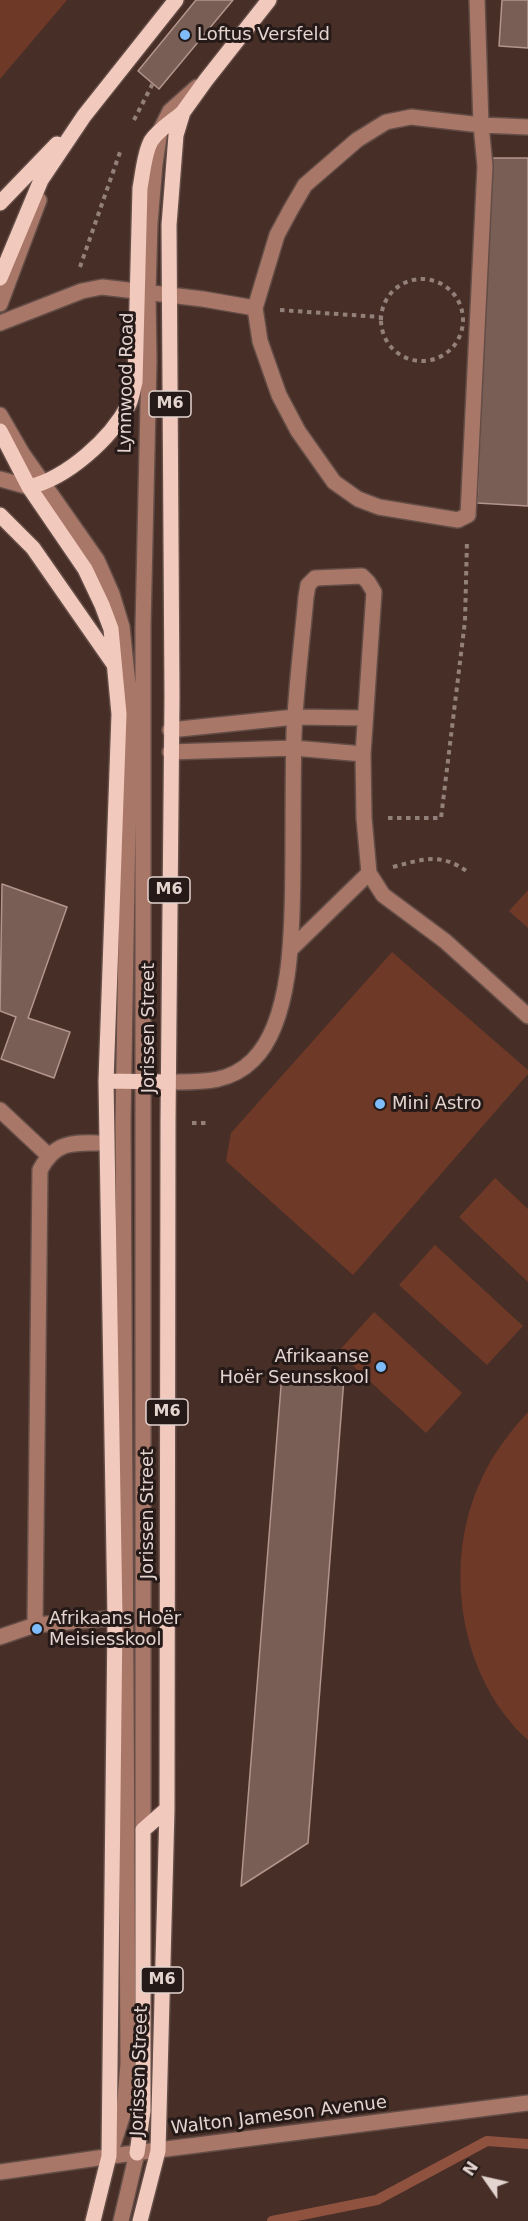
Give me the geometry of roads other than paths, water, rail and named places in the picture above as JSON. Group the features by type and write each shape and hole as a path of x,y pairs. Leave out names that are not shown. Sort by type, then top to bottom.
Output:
{"main road":[{"path":"0,278 41,180 84,116 176,0"},
{"name":"M6","path":"169,295 169,225 173,167 176,135 183,112 269,0"},
{"path":"37,485 70,468 96,447 118,422 129,403 135,382 142,293 140,188 151,141 183,112"},
{"path":"0,203 84,116"},
{"name":"Jorissen Street","path":"140,2221 158,2151 167,1809 168,1082 172,697 169,295"},
{"path":"0,431 37,485 85,569 111,628 113,663"},
{"path":"0,515 33,548 113,663"},
{"name":"Jorissen Street","path":"93,2221 109,2156 115,1618 106,1081 119,714 113,663"},
{"path":"106,1081 168,1082"},
{"path":"137,2153 143,2111 143,1830 167,1809"}],"street":[{"path":"477,0 481,125 485,166 468,515 458,520 379,507 358,499 334,482 298,431 279,395 260,341 255,308 277,236 305,185 357,140 386,122 411,117 481,125 528,127"},
{"path":"160,131 170,111 206,80"},
{"path":"0,304 34,215 41,180"},
{"path":"0,323 82,291 102,287 123,288 142,293 255,308"},
{"name":"Lynnwood Road","path":"136,705 149,361 142,293"},
{"path":"0,415 37,485 97,560 122,627 136,705"},
{"path":"0,479 37,485"},
{"path":"168,1082 209,1082 238,1073 254,1060 267,1041 278,1014 292,948 295,717 306,597 308,585 315,578 362,576 374,592 363,754 364,818 369,873 383,895 445,941 528,1016"},
{"name":"Jorissen Street","path":"109,2156 124,2111 128,2064 124,1082 136,705"},
{"name":"Jorissen Street","path":"136,705 142,1082 143,1830"},
{"path":"170,730 295,717 365,718"},
{"path":"170,752 294,748 363,754"},
{"path":"292,948 369,873"},
{"path":"0,1110 48,1155"},
{"path":"35,1625 40,1170 48,1155 61,1145 106,1143"},
{"path":"0,1637 35,1625 115,1618"},
{"name":"Walton Jameson Avenue","path":"0,2172 528,2103"},
{"name":"Jorissen Street","path":"121,2221 137,2153"}],"waterway":[{"path":"272,2221 377,2200 487,2141 528,2144"}],"place":[{"name":"Loftus Versfeld","path":"185,35"},
{"name":"Mini Astro","path":"380,1104"},
{"name":"Afrikaanse Hoër Seunsskool","path":"381,1367"},
{"name":"Afrikaans Hoër Meisiesskool","path":"37,1629"}]}
